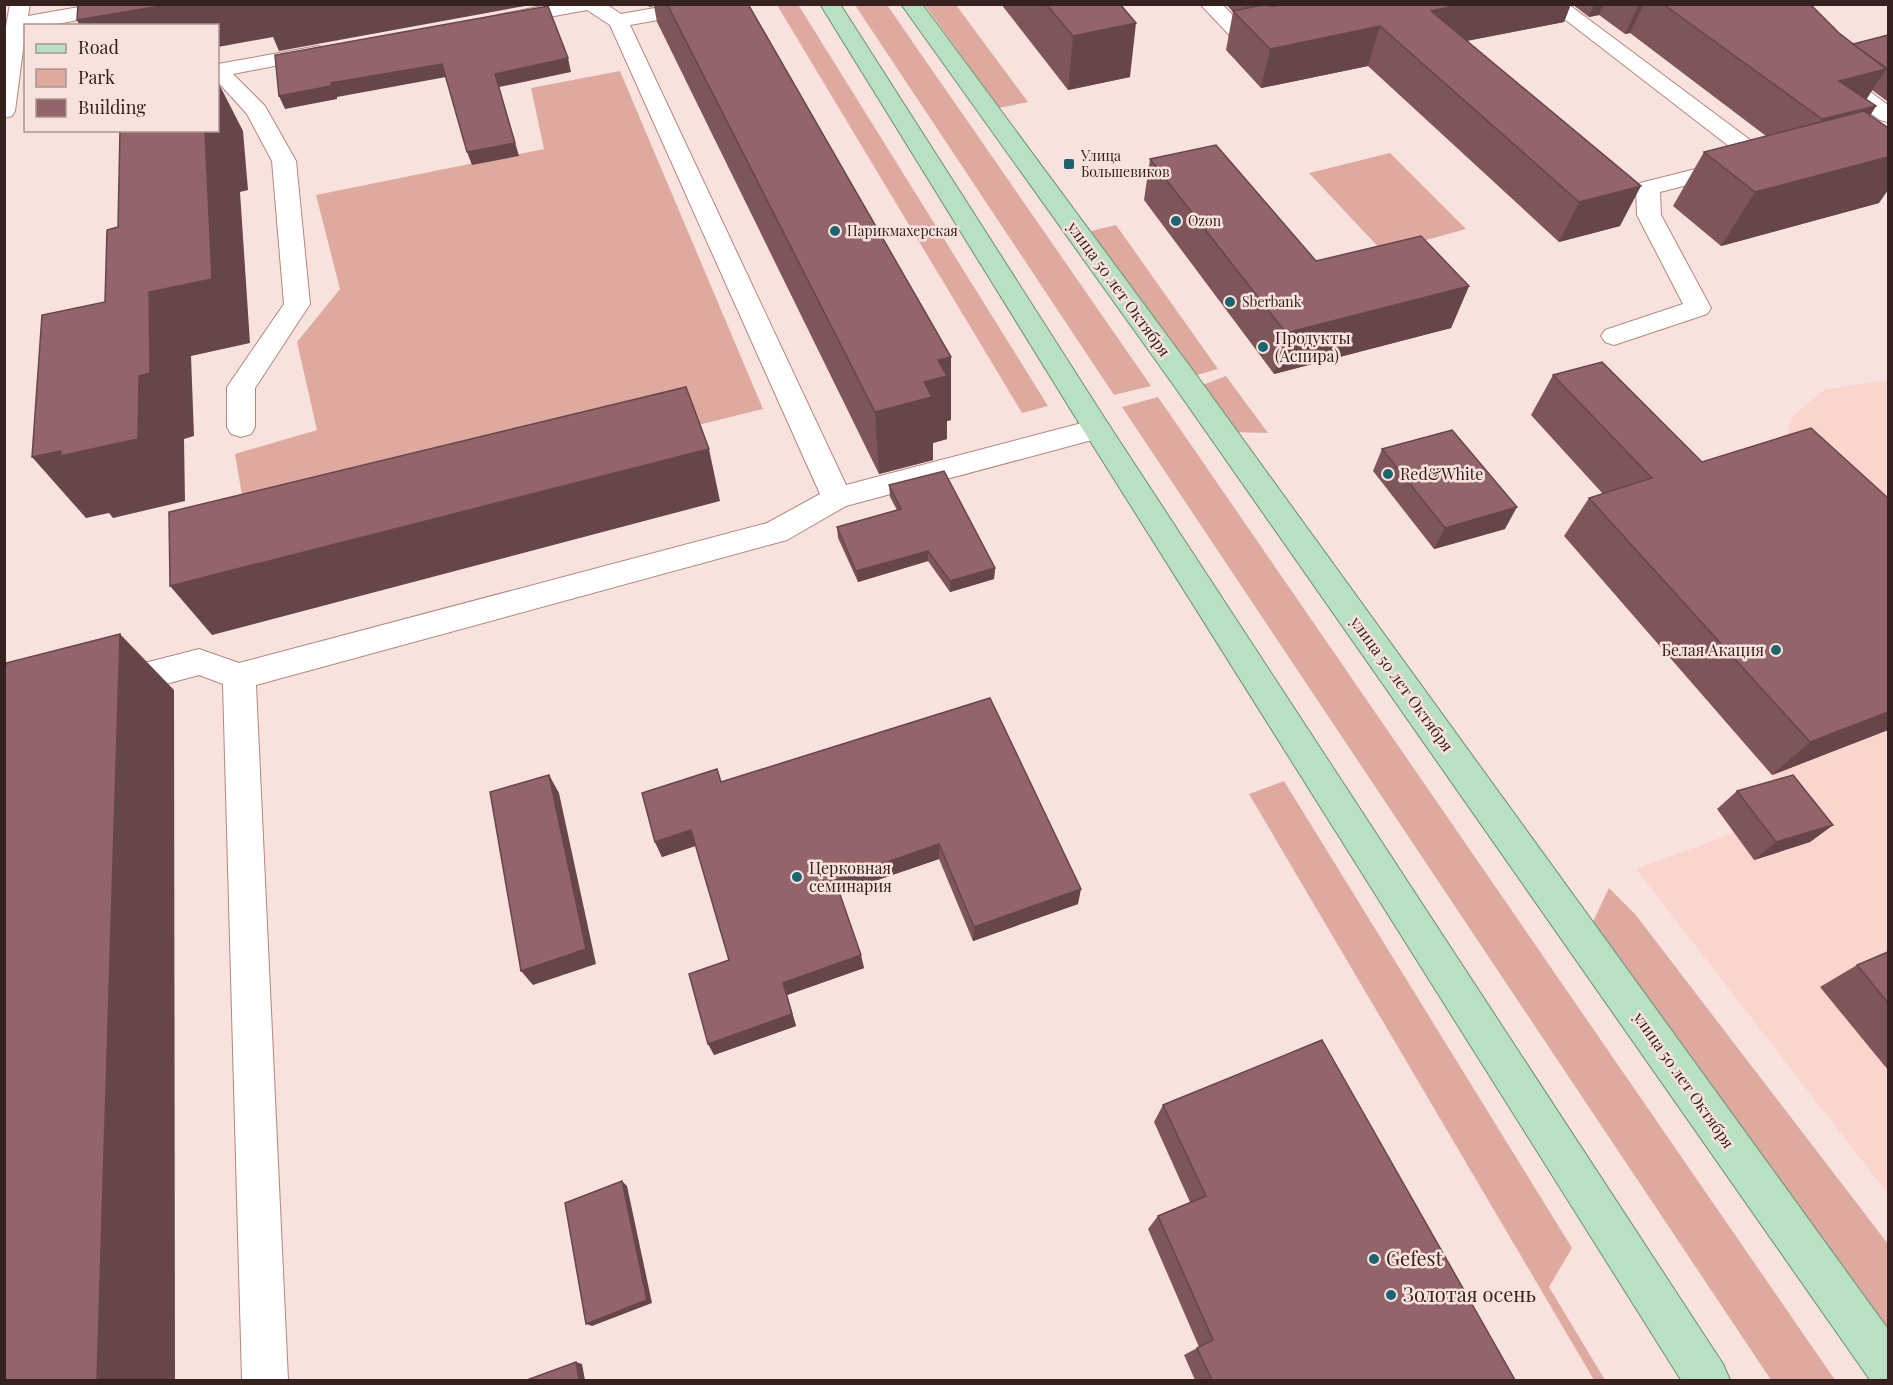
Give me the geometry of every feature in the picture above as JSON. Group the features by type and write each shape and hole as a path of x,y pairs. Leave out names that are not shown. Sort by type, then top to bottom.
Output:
{"main road":[{"path":"830,4 1097,429 1707,1380"},
{"name":"улица 50 лет Октября","path":"911,4 1187,383 1888,1367"}],"street":[{"path":"24,104 5,109 19,14 134,4"},
{"path":"481,24 590,4 618,21 837,498"},
{"path":"618,21 714,4"},
{"path":"1210,4 1243,38 1288,32"},
{"path":"1555,4 1761,159 1648,188 1649,215 1698,308 1614,336"},
{"path":"219,70 338,49"},
{"path":"1826,70 1888,115"},
{"path":"219,71 257,111 284,161 297,304 241,387 241,427"},
{"path":"85,692 199,662 239,676 776,532 837,498 1097,429"},
{"path":"239,676 265,1380"}],"shaded area":[{"path":"1888,380 1888,571 1779,467 1792,417 1825,389"},
{"path":"1888,730 1888,1194 1636,869 1734,833 1717,809 1772,793 1772,775"}],"green space":[{"path":"777,5 799,6 1048,406 1022,413"},
{"path":"855,5 887,5 1151,386 1114,395"},
{"path":"925,5 956,5 1028,102 999,108"},
{"path":"620,71 763,409 249,536 235,454 317,430 297,342 340,289 316,195 544,149 531,88"},
{"path":"1390,153 1466,229 1383,252 1309,173"},
{"path":"1116,225 1218,369 1193,376 1091,231"},
{"path":"1226,376 1268,433 1230,432 1200,386"},
{"path":"1158,397 1835,1380 1771,1380 1122,407"},
{"path":"1284,781 1572,1248 1549,1287 1605,1380 1594,1380 1249,794"},
{"path":"1609,888 1635,914 1888,1244 1888,1344 1589,930"}],"building":[{"path":"78,4 172,4 77,20"},
{"path":"667,4 748,4 951,357 938,360 947,376 924,382 932,397 875,412"},
{"path":"1046,4 1120,4 1136,23 1073,36"},
{"path":"1281,4 1464,4 1431,11 1641,186 1579,202 1380,26 1270,49 1233,11"},
{"path":"1663,4 1810,4 1839,33 1886,69 1839,81 1876,106 1822,119"},
{"path":"548,6 568,58 495,74 515,143 467,152 442,64 331,83 331,86 279,96 275,55"},
{"path":"1888,35 1888,69 1853,44"},
{"path":"1864,111 1888,128 1888,157 1755,192 1704,152"},
{"path":"120,132 205,132 212,279 149,292 150,373 139,376 138,439 60,456 61,451 32,457 42,315 105,302 107,230 118,227"},
{"path":"1216,145 1316,261 1421,236 1469,286 1286,333 1150,159"},
{"name":"Белая Акация","path":"1602,362 1702,462 1811,428 1888,498 1888,712 1810,742 1589,498 1652,478 1553,375"},
{"path":"686,387 709,449 170,586 169,512"},
{"path":"1452,430 1517,507 1445,528 1382,449"},
{"path":"944,471 995,568 950,581 928,551 856,571 837,527 901,509 889,485"},
{"path":"120,634 97,1380 4,1380 4,679 6,663"},
{"name":"Церковная семинария","path":"990,698 1081,889 974,927 939,844 835,880 861,955 783,983 792,1014 708,1044 689,974 729,960 691,830 655,842 642,793 717,769 721,782"},
{"path":"549,775 586,949 521,971 490,792"},
{"path":"1793,775 1833,825 1776,842 1737,791"},
{"path":"1888,952 1888,1003 1857,965"},
{"path":"1322,1040 1515,1380 1212,1380 1197,1348 1213,1340 1158,1216 1206,1196 1163,1105"},
{"path":"622,1181 647,1300 586,1324 565,1203"},
{"path":"576,1362 579,1380 527,1380"}],"place":[{"name":"Улица Большевиков","path":"1069,164"},
{"name":"Ozon","path":"1176,221"},
{"name":"Парикмахерская","path":"835,231"},
{"name":"Sberbank","path":"1230,302"},
{"name":"Продукты (Аспира)","path":"1263,347"},
{"name":"Red&White","path":"1388,474"},
{"name":"Белая Акация","path":"1776,650"},
{"name":"Церковная семинария","path":"797,877"},
{"name":"Gefest","path":"1374,1259"},
{"name":"Золотая осень","path":"1391,1295"}]}
